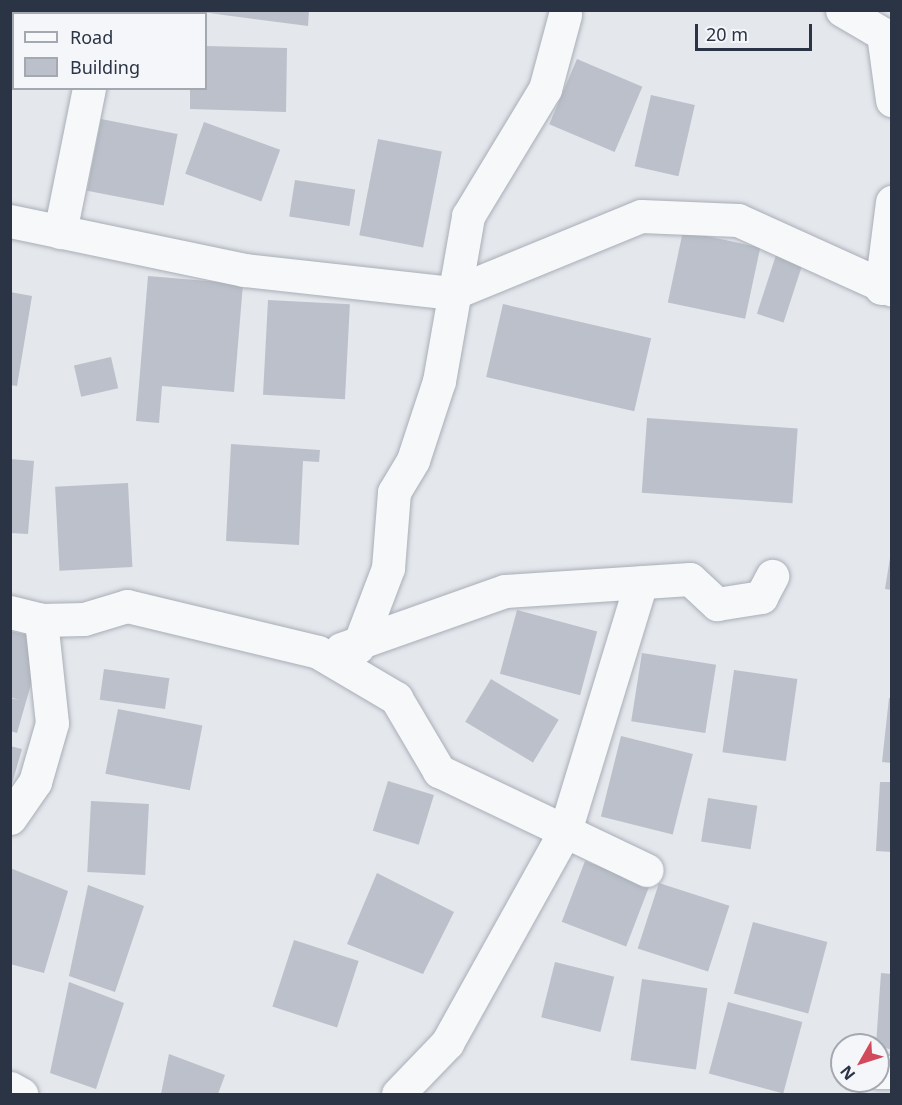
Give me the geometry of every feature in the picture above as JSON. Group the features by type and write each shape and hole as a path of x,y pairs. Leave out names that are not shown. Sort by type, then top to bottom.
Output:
{"street":[{"path":"842,10 883,34 891,100"},
{"path":"358,647 388,567 394,492 413,460 439,381 468,216 545,89 565,15"},
{"path":"60,232 89,90"},
{"path":"10,221 244,270 453,293 641,216 738,220 886,289 891,202"},
{"path":"318,652 358,647 506,591 690,579 717,604 761,597 772,576"},
{"path":"398,1095 447,1043 565,831 641,582"},
{"path":"10,818 35,782 52,723 26,616 84,619 126,606 318,652 396,698 439,771 647,870"},
{"path":"10,1088 21,1095"}],"building":[{"path":"10,10 30,10 12,12 12,25"},
{"path":"186,10 309,10 308,26"},
{"path":"207,46 287,48 286,112 190,109 190,90 207,90"},
{"path":"577,59 642,87 615,152 549,124"},
{"path":"651,95 695,105 678,176 635,166"},
{"path":"101,119 178,134 164,206 87,191"},
{"path":"204,122 280,150 261,201 185,174"},
{"path":"378,139 442,151 423,248 359,235"},
{"path":"295,180 355,190 349,226 289,217"},
{"path":"683,231 760,247 745,319 668,302"},
{"path":"777,252 804,261 784,322 757,314"},
{"path":"148,276 243,284 234,392 162,386 159,423 136,421"},
{"path":"10,292 32,296 17,386 10,385"},
{"path":"268,300 350,304 345,399 263,395"},
{"path":"503,304 651,338 634,411 486,377"},
{"path":"111,357 118,388 81,397 74,366"},
{"path":"647,418 798,429 792,503 642,493"},
{"path":"231,444 320,450 319,462 303,461 299,545 226,541"},
{"path":"10,459 34,461 28,534 10,533"},
{"path":"128,483 132,567 59,571 55,487"},
{"path":"890,558 892,558 892,590 885,589"},
{"path":"517,610 597,631 580,695 500,674"},
{"path":"10,631 44,639 17,733 10,731 10,698 19,700 10,697"},
{"path":"642,653 716,665 705,733 631,721"},
{"path":"104,669 169,678 165,709 100,700"},
{"path":"734,670 797,679 786,761 722,752"},
{"path":"491,679 559,720 533,763 465,722"},
{"path":"889,698 892,698 892,763 882,762"},
{"path":"118,709 202,725 190,790 105,774"},
{"path":"621,736 693,754 673,834 601,817"},
{"path":"10,746 22,749 11,787 10,787"},
{"path":"388,781 434,795 419,845 373,831"},
{"path":"880,782 892,782 892,852 876,851"},
{"path":"708,798 757,806 751,849 701,841"},
{"path":"91,801 149,804 145,875 87,872"},
{"path":"585,861 649,886 626,946 562,922"},
{"path":"10,868 68,891 44,973 10,964"},
{"path":"377,873 454,912 423,974 347,944"},
{"path":"659,883 729,906 708,971 638,949"},
{"path":"88,885 144,906 115,992 69,976"},
{"path":"753,922 827,942 808,1013 734,993"},
{"path":"294,940 359,961 337,1028 272,1007"},
{"path":"555,962 614,977 600,1032 541,1017"},
{"path":"881,973 892,974 892,1050 890,1049 890,1033 877,1033"},
{"path":"642,979 707,988 696,1069 631,1060"},
{"path":"69,982 124,1003 96,1089 50,1073"},
{"path":"728,1002 802,1022 783,1093 709,1073"},
{"path":"169,1054 225,1075 218,1094 161,1094"}]}
